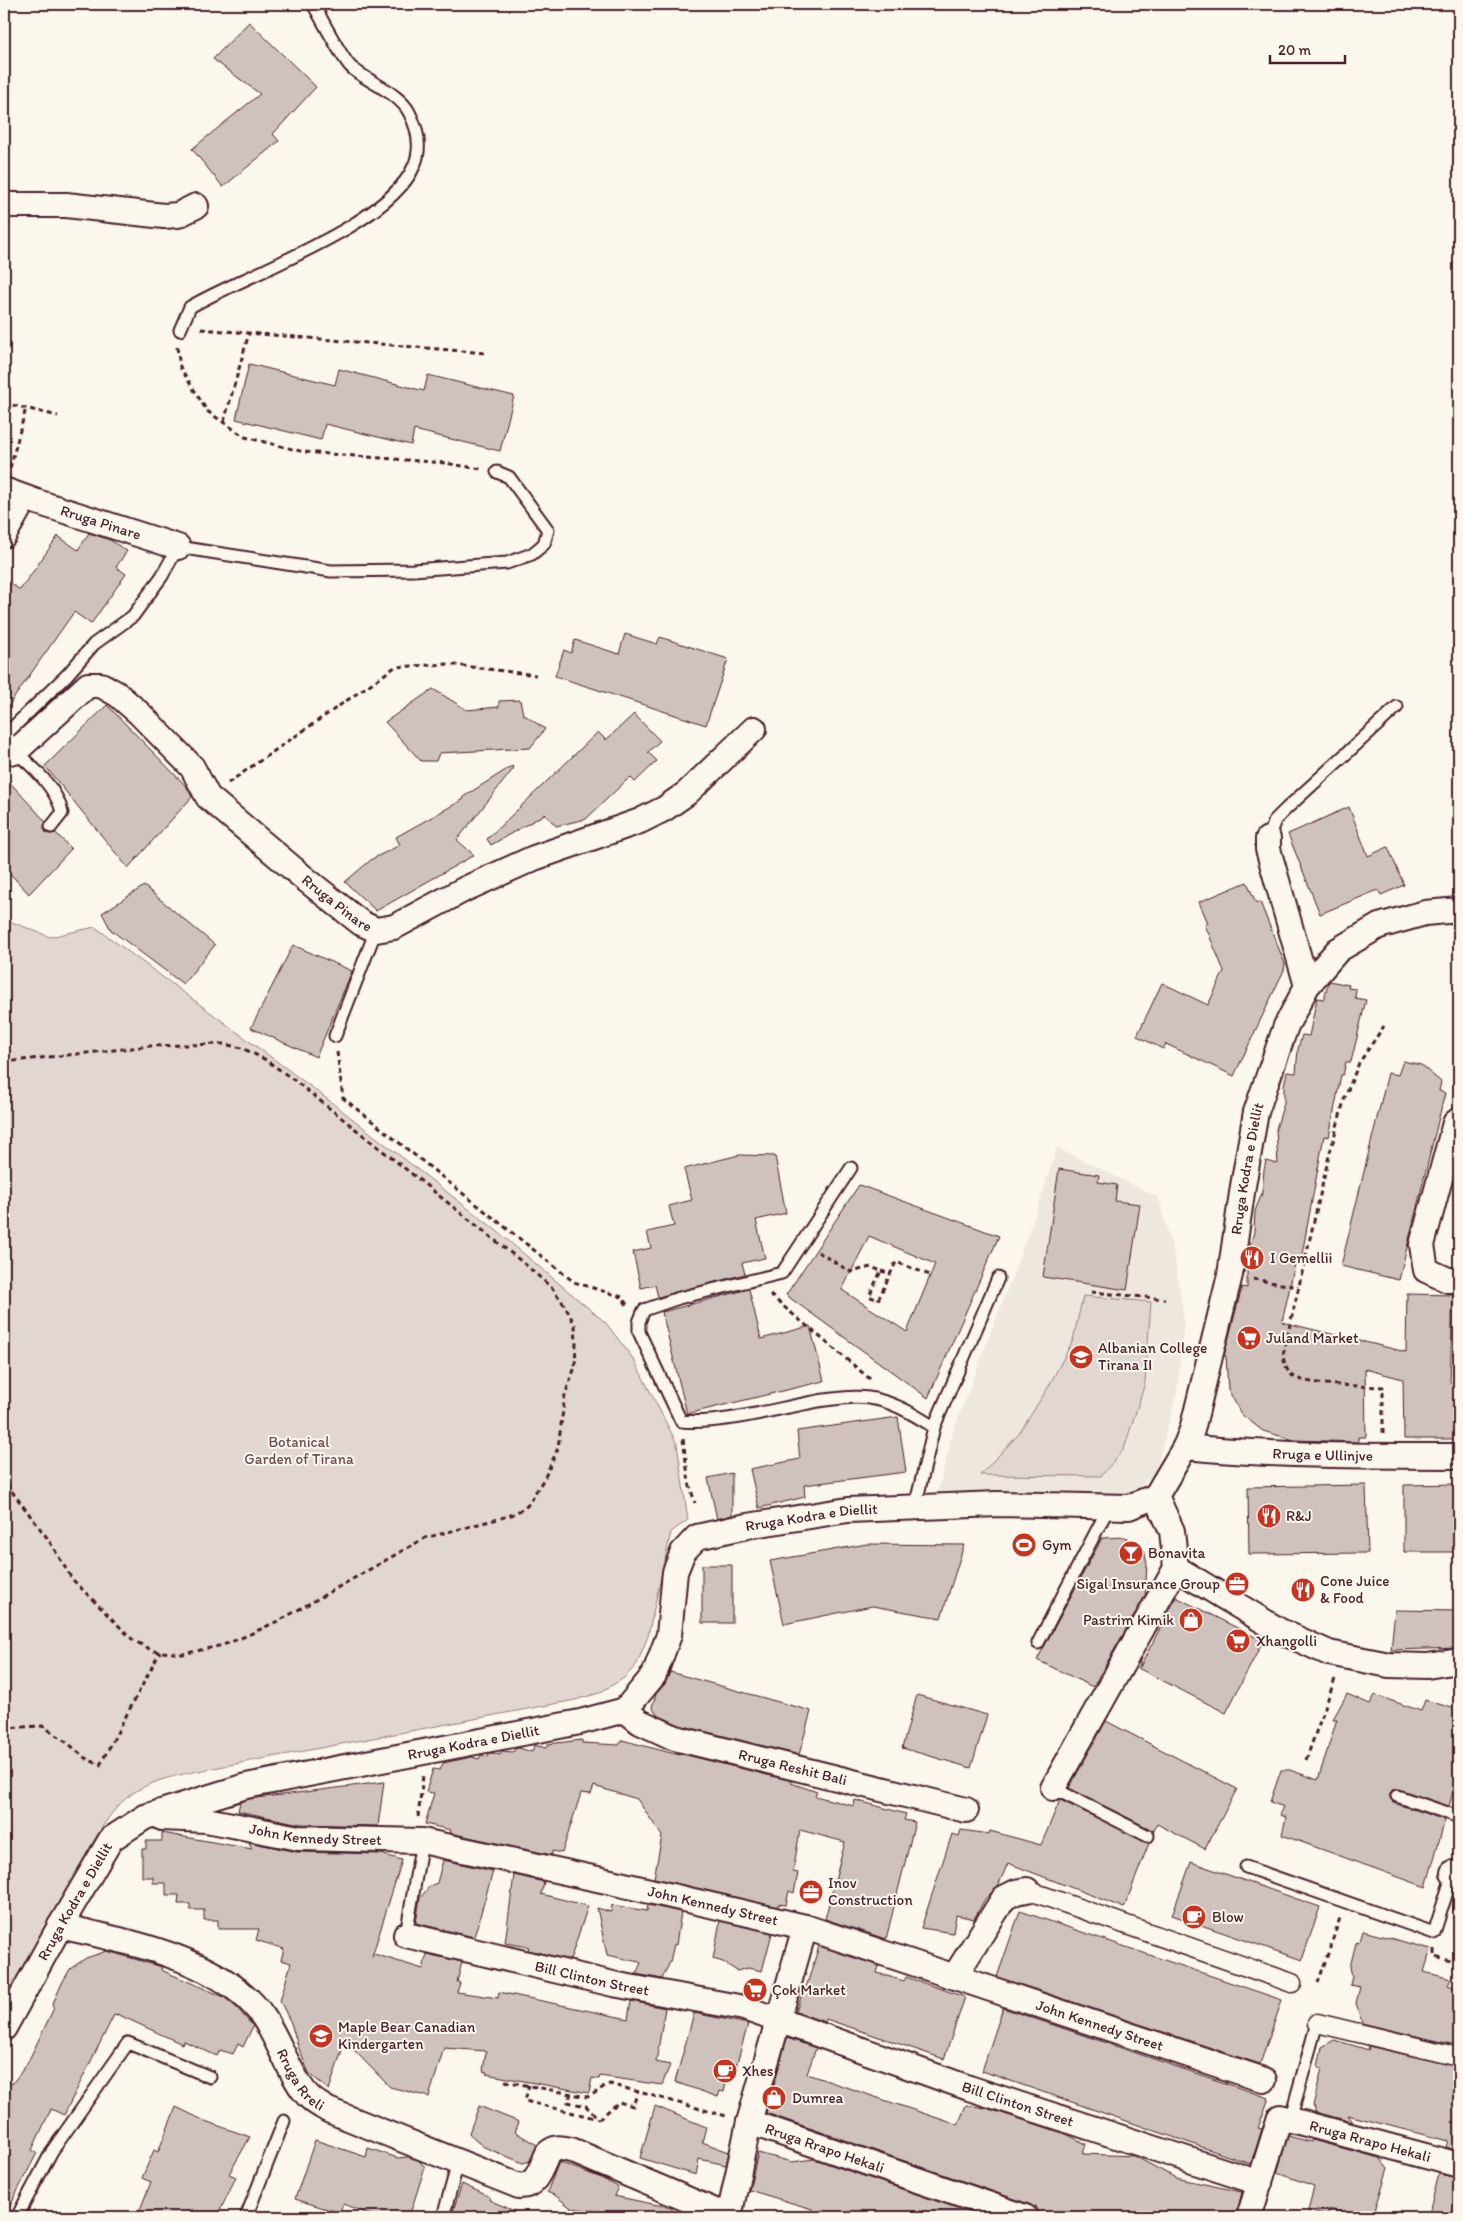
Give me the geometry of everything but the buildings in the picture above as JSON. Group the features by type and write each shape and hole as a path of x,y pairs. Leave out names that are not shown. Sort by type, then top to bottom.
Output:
{"street":[{"path":"4,205 66,205 164,216 178,215 196,206"},
{"path":"4,535 11,493"},
{"name":"Rruga Pinare","path":"11,493 178,547"},
{"name":"Rruga Pinare","path":"7,744 88,685 101,685 116,694 139,713 192,767 208,797 304,878 362,923 376,930 394,927 465,889 534,858 622,828 664,808 687,793 754,729"},
{"path":"1268,839 1268,849 1308,986"},
{"name":"Rruga Kodra e Diellit","path":"4,2028 60,1926 111,1839 145,1817 246,1786 580,1722 625,1710 654,1675 669,1635 675,1572 683,1552 697,1537 747,1526 848,1510 998,1504 1129,1507 1156,1496 1185,1447 1208,1372 1230,1275 1256,1112 1286,1026 1308,986 1338,950 1379,926 1425,913 1459,910"},
{"path":"1459,1120 1454,1122 1422,1245 1426,1270 1448,1280 1459,1280"},
{"name":"Rruga e Ullinjve","path":"1185,1447 1250,1454 1459,1456"},
{"path":"1054,1788 1176,1568 1172,1531 1156,1496"},
{"path":"1176,1568 1280,1631 1329,1653 1389,1665 1428,1666 1459,1661"},
{"name":"Rruga Reshit Bali","path":"625,1710 640,1722 675,1738 966,1810"},
{"name":"John Kennedy Street","path":"145,1817 206,1820 299,1838 422,1842 611,1882 805,1927 1264,2080"},
{"path":"955,1976 1004,1898 1016,1892 1027,1890 1292,1983"},
{"name":"Rruga Rreli","path":"60,1926 154,1949 220,1978 247,1997 263,2016 275,2035 304,2092 328,2110 519,2186 530,2185 534,2181 548,2152 558,2148 587,2156 648,2184 730,2217"},
{"path":"730,2217 749,2122 805,1927"},
{"name":"Bill Clinton Street","path":"406,1935 613,1984 744,2008 969,2088 1260,2183"},
{"path":"1317,2023 1459,2058"},
{"path":"1250,2217 1260,2183 1285,2118"},
{"name":"Rruga Rrapo Hekali","path":"1285,2118 1459,2165"},
{"name":"Rruga Rrapo Hekali","path":"749,2122 1025,2217"}],"lane":[{"path":"180,330 190,307 350,226 387,202 414,166 420,143 408,110 389,93 351,68 314,4"},
{"path":"51,827 62,813 60,804 45,783 7,744 94,644 133,616 162,576 178,547 331,570 413,570 507,563 532,554 544,544 548,530 509,478 496,472"},
{"path":"1268,839 1275,820 1397,707"},
{"path":"335,1036 376,930"},
{"path":"851,1168 782,1273 754,1282 680,1298 644,1310 639,1322 639,1332 681,1421 691,1422 730,1418 791,1405 852,1397 878,1399 904,1409 934,1427"},
{"path":"915,1507 934,1427 998,1278"},
{"path":"1038,1643 1108,1507"},
{"path":"1054,1788 1148,1836"},
{"path":"1397,1796 1459,1818"},
{"path":"406,1935 422,1842"},
{"path":"1246,1867 1434,1933 1456,1873"},
{"path":"1285,2118 1317,2023"},
{"path":"17,2217 52,2151 128,2043 210,2077"},
{"path":"246,2217 284,2121"},
{"path":"443,2217 458,2162"}],"path":[{"path":"486,353 195,328 180,330 176,343 180,367 207,411 245,436 304,452 445,463 496,472"},
{"path":"224,422 249,333"},
{"path":"4,403 58,416"},
{"path":"11,493 26,408"},
{"path":"208,797 394,667 447,664 536,674"},
{"path":"1383,1456 1383,1387 1310,1382 1293,1376 1284,1366 1283,1355 1345,1097 1359,1063 1384,1026"},
{"path":"335,1036 343,1098 574,1282 622,1297"},
{"path":"4,1062 150,1046 223,1044 242,1048 266,1060 294,1080 526,1265 553,1289 566,1306 575,1325 575,1367 565,1395 558,1448 545,1477 527,1506 514,1514 425,1538 282,1619 223,1645 183,1654 153,1651 133,1640 72,1579 48,1539 4,1481"},
{"path":"815,1251 851,1272 870,1267 891,1274"},
{"path":"881,1271 869,1296 878,1300 896,1262 930,1275"},
{"path":"1230,1275 1298,1287"},
{"path":"754,1282 876,1384"},
{"path":"1091,1292 1165,1299"},
{"path":"681,1421 689,1483 695,1503"},
{"path":"4,1728 43,1726 85,1758 100,1765 160,1652"},
{"path":"1306,1760 1343,1656"},
{"path":"422,1842 417,1824 426,1752"},
{"path":"1318,1983 1345,1903"},
{"path":"1435,1957 1459,1962"},
{"name":"Rruga Rrapo Hekali","path":"505,2081 587,2097 593,2095 601,2087 610,2084 749,2122"},
{"path":"529,2085 526,2101 599,2119"},
{"path":"599,2119 619,2102 633,2106 638,2091"},
{"path":"570,2093 568,2102 586,2106 599,2119"}],"shaded area":[{"name":"Albanian College Tirana II","path":"1057,1148 1158,1197 1174,1254 1184,1320 1177,1393 1155,1472 1135,1492 1112,1498 937,1495 953,1432 1035,1216"}],"green space":[{"name":"Botanical Garden of Tirana","path":"4,919 50,937 95,927 318,1092 492,1227 606,1323 634,1360 677,1444 688,1520 671,1532 648,1636 637,1664 624,1678 599,1693 575,1700 184,1774 150,1784 129,1796 113,1812 98,1834 4,2001"},
{"path":"1083,1296 1151,1302 1145,1383 1124,1449 1101,1476 980,1475 1019,1434 1049,1386 1073,1340"}],"place":[{"name":"I Gemellii","path":"1252,1258"},
{"name":"Juland Market","path":"1249,1338"},
{"name":"Albanian College Tirana II","path":"1081,1357"},
{"name":"R&J","path":"1269,1516"},
{"name":"Gym","path":"1024,1545"},
{"name":"Bonavita","path":"1131,1553"},
{"name":"Sigal Insurance Group","path":"1237,1584"},
{"name":"Cone Juice & Food","path":"1303,1590"},
{"name":"Pastrim Kimik","path":"1191,1620"},
{"name":"Xhangolli","path":"1238,1641"},
{"name":"Inov Construction","path":"811,1892"},
{"name":"Blow","path":"1194,1917"},
{"name":"Çok Market","path":"755,1990"},
{"name":"Maple Bear Canadian Kindergarten","path":"321,2036"},
{"name":"Xhes","path":"725,2071"},
{"name":"Dumrea","path":"774,2098"}]}
